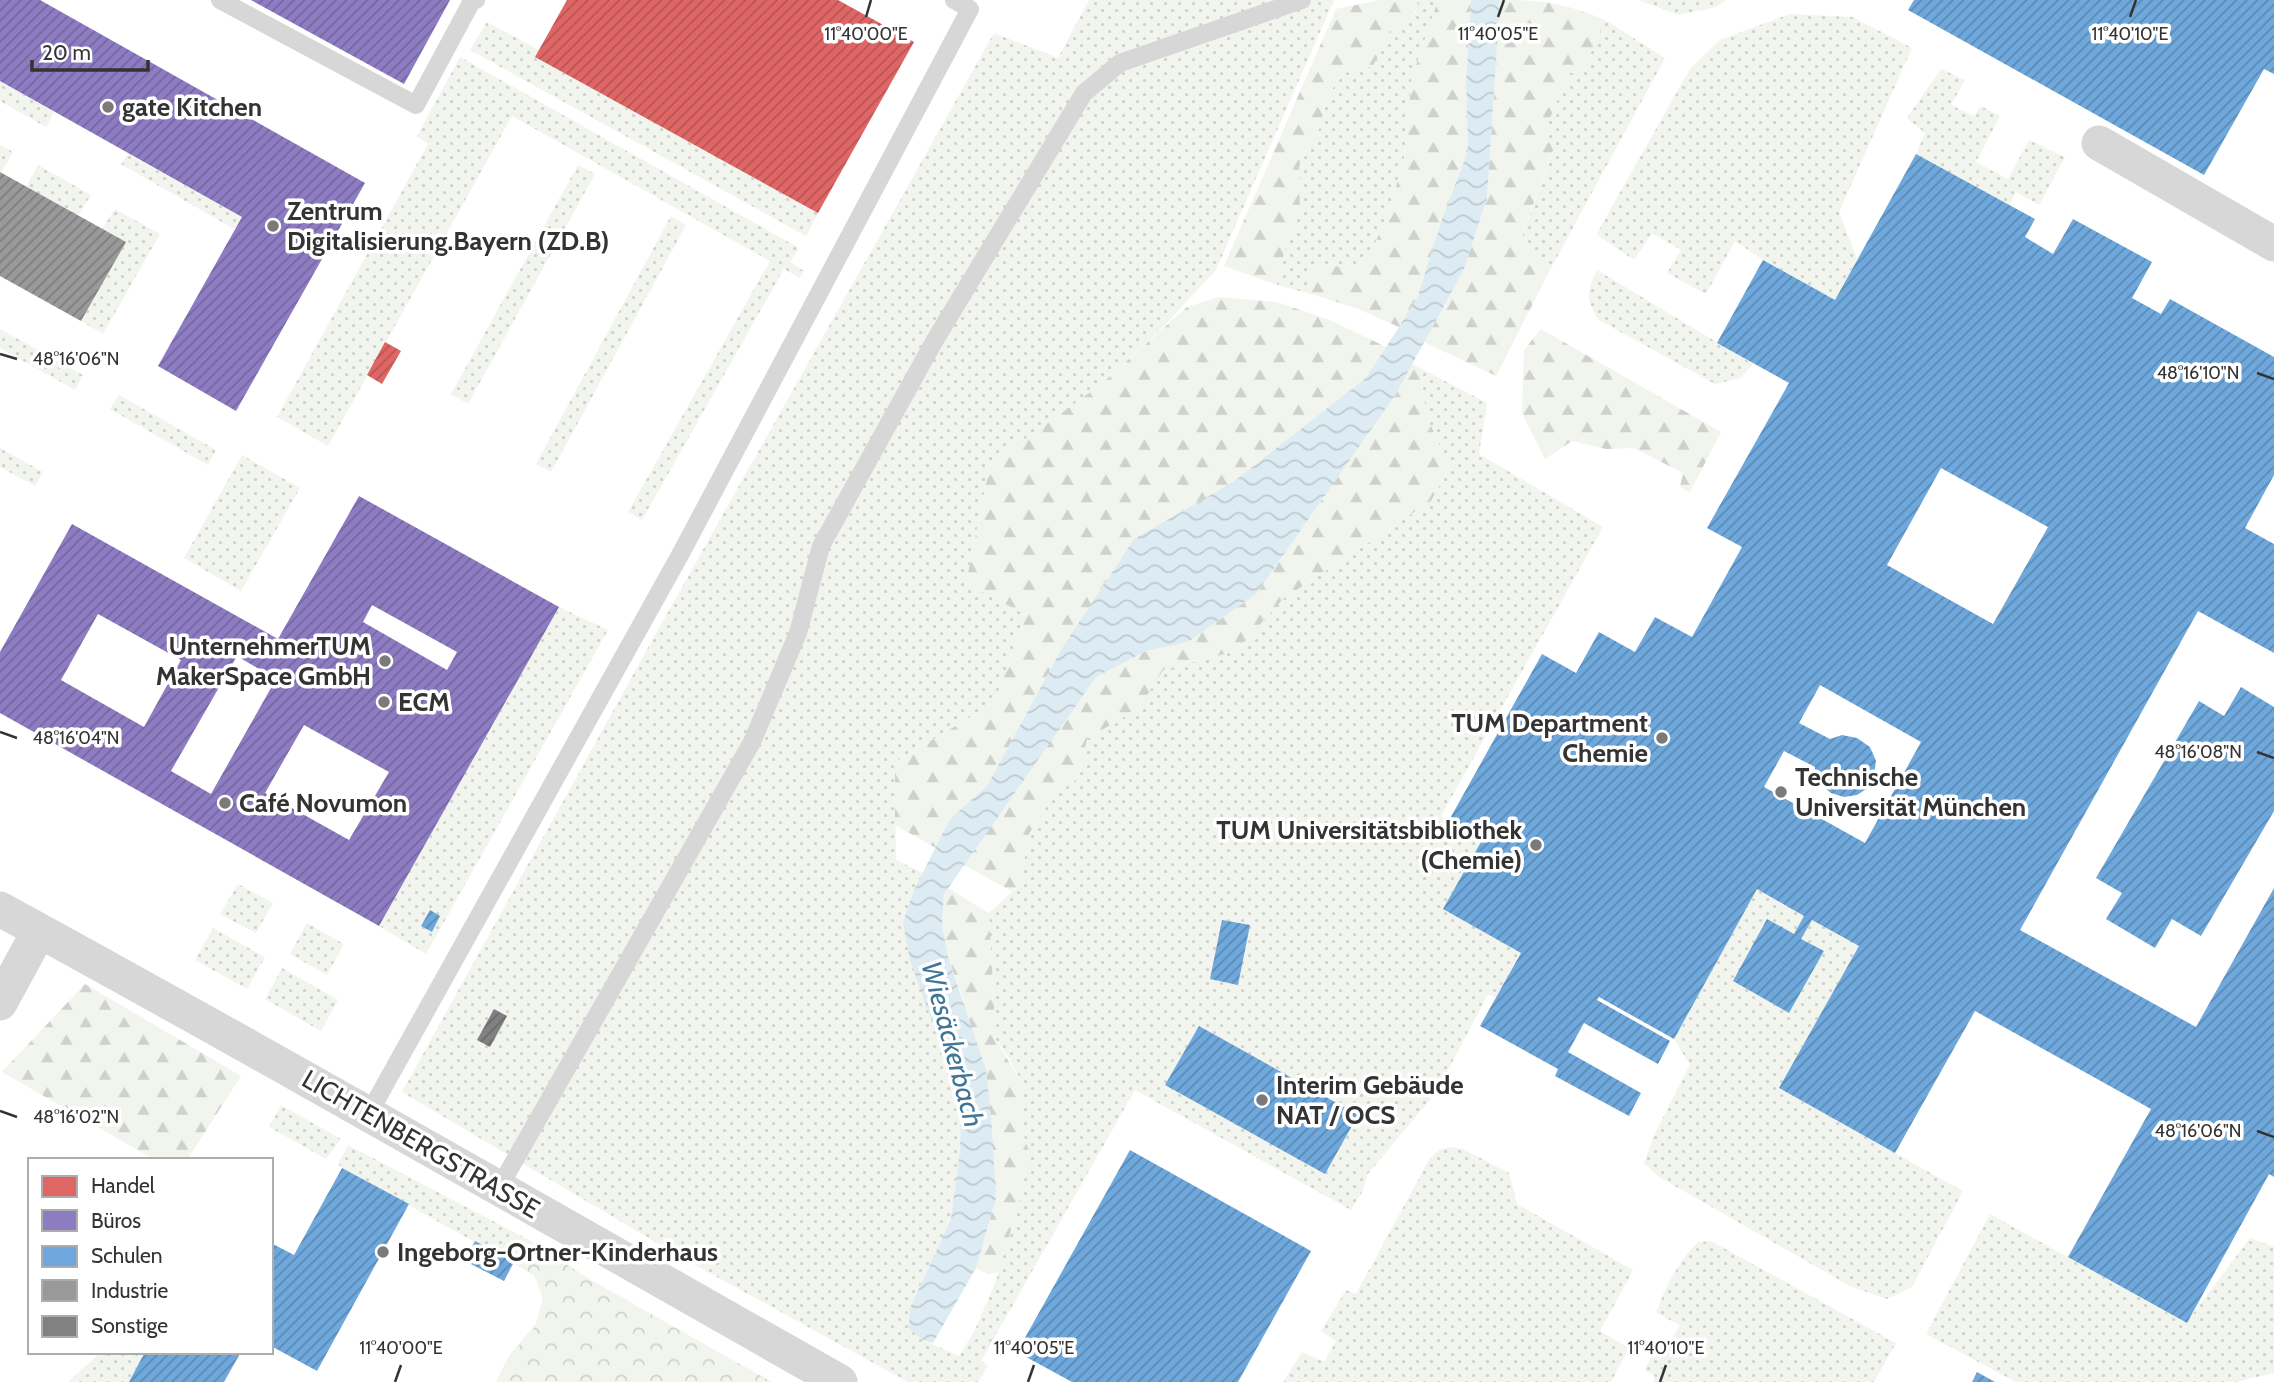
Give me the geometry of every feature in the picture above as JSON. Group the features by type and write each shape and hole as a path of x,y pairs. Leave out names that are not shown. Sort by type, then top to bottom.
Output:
{"street":[{"path":"2099,144 2274,244"},
{"name":"LICHTENBERGSTRASSE","path":"0,909 278,1062 840,1382"},
{"path":"0,1003 39,931"}],"lane":[{"path":"220,0 416,105 472,1 476,0"},
{"path":"368,1115 680,555 970,9 954,0"},
{"path":"499,1188 752,741 798,633 821,546 936,340 1084,93 1120,63 1302,0"}],"green space":[{"path":"1089,0 1334,0 1216,270 1160,330 1099,386 990,464 966,583 1026,615 994,703 895,762 896,860 923,873 915,888 937,1032 961,1103 960,1149 951,1219 910,1308 923,1340 959,1356 975,1330 996,1281 1022,1191 1029,1151 1022,1131 1024,1087 1008,1056 996,1040 989,913 1020,885 1029,834 1056,792 1079,778 1087,739 1139,708 1162,670 1236,651 1283,599 1431,501 1449,468 1426,414 1420,368 1487,403 1479,454 1603,527 1441,816 1482,840 1444,909 1521,953 1496,998 1488,994 1437,1091 1368,1174 1362,1192 1351,1210 1135,1090 981,1361 988,1366 978,1382 908,1382 686,1260 402,1092 994,33 1058,58"},
{"path":"1380,0 1417,0 1418,6 1409,21 1390,31 1373,66 1345,73 1328,94 1319,129 1299,165 1300,211 1284,252 1277,285 1224,266 1336,9"},
{"path":"1417,0 1438,0 1412,77 1404,158 1389,212 1371,252 1351,268 1319,264 1307,273 1311,294 1277,285 1284,252 1300,211 1299,165 1319,129 1328,94 1345,73 1373,66 1387,34 1413,16"},
{"path":"1438,0 1471,0 1466,83 1468,151 1442,219 1418,297 1399,327 1356,308 1311,294 1307,273 1319,264 1351,268 1371,252 1389,212 1404,158 1412,77"},
{"path":"1500,0 1554,4 1605,20 1582,73 1569,73 1545,130 1553,150 1520,241 1550,270 1496,376 1424,342 1464,269 1487,198"},
{"path":"1638,0 1726,0 1716,7 1678,15"},
{"path":"1790,14 1853,17 1912,48 1839,212 1857,259 1835,300 1763,260 1735,241 1706,294 1667,273 1681,250 1652,233 1634,260 1597,235 1690,69 1720,40"},
{"path":"1605,20 1665,58 1550,270 1520,242 1553,151 1544,131 1569,73 1582,73"},
{"path":"487,22 539,50 536,58 818,213 806,236 470,50"},
{"path":"460,57 799,248 790,262 804,271 800,278 784,269 642,520 628,512 770,261 512,116 328,446 277,417 428,144 417,136"},
{"path":"1941,69 1965,80 1951,105 1974,116 1981,106 2000,116 1976,162 2008,179 2029,140 2065,157 2039,205 2016,192 2009,205 1916,154 1925,133 1907,118"},
{"path":"0,81 54,112 46,127 0,101"},
{"path":"0,145 13,152 1,173 0,172"},
{"path":"128,154 242,217 234,229 121,164"},
{"path":"38,165 91,195 78,216 26,187"},
{"path":"578,165 595,174 468,404 451,394"},
{"path":"115,209 160,234 103,334 81,321 125,243 102,229"},
{"path":"671,216 686,225 551,472 536,464"},
{"path":"1597,270 1753,364 1741,378 1715,384 1599,320 1589,296"},
{"path":"1219,297 1277,302 1330,320 1386,347 1367,378 1233,482 1134,539 1062,648 987,786 950,819 936,848 895,825 895,762 994,703 1026,615 966,583 990,464 1099,386 1187,307"},
{"path":"0,329 83,375 75,390 0,348"},
{"path":"1541,329 1721,432 1690,492 1680,487 1683,473 1634,448 1606,449 1572,441 1545,459 1522,413 1524,350"},
{"path":"1412,364 1420,368 1426,414 1449,468 1431,501 1283,599 1236,651 1163,670 1139,708 1087,739 1079,778 1056,792 1029,834 1020,885 1011,891 964,865 1096,676 1146,651 1188,642 1256,594 1396,394"},
{"path":"119,395 216,450 208,465 110,409"},
{"path":"0,448 43,472 35,486 0,467"},
{"path":"242,455 300,488 241,591 184,558"},
{"path":"559,607 608,630 426,954 379,926"},
{"path":"238,884 273,903 256,933 220,914"},
{"path":"948,888 989,913 996,1040 1024,1087 1022,1131 1029,1151 1022,1191 999,1272 988,1274 976,1268 996,1198 963,999 948,957 942,924 944,894"},
{"path":"1757,889 1804,916 1794,934 1768,920 1789,1013 1824,951 1801,939 1812,920 1859,946 1780,1089 1963,1191 1912,1287 1887,1299 1850,1286 1659,1177 1644,1163 1654,1135 1690,1065 1674,1039"},
{"path":"307,923 344,944 327,975 290,954"},
{"path":"213,928 265,957 247,989 195,960"},
{"path":"282,968 338,1000 321,1031 265,999"},
{"path":"85,984 241,1076 188,1158 152,1158 2,1072"},
{"path":"281,1105 341,1139 326,1159 269,1127"},
{"path":"348,1145 527,1239 634,1304 496,1382 509,1357 532,1329 542,1311 541,1289 534,1275 342,1168 338,1164"},
{"path":"1454,1147 1509,1173 1517,1204 1633,1270 1600,1331 1629,1348 1611,1382 1283,1382 1302,1352 1324,1362 1336,1341 1321,1331 1346,1290 1356,1294 1430,1158 1441,1149"},
{"path":"1990,1214 2186,1323 2250,1238 2274,1247 2274,1373 2235,1382 2016,1382 1926,1334"},
{"path":"527,1239 594,1282 772,1382 496,1382 508,1358 535,1327 543,1298 534,1275 514,1262"},
{"path":"1711,1241 1896,1343 1874,1382 1653,1382 1655,1376 1644,1370 1657,1348 1664,1351 1680,1325 1656,1313 1660,1303 1684,1258 1698,1242"},
{"path":"99,1354 144,1354 129,1382 68,1382"}],"water":[{"name":"Wiesäckerbach","path":"1471,0 1500,0 1487,198 1464,269 1396,394 1256,594 1188,642 1146,651 1096,677 944,894 942,924 948,957 986,1070 996,1198 976,1268 933,1343 923,1340 909,1328 910,1308 951,1219 960,1149 961,1104 910,960 903,922 915,888 950,819 987,786 1062,648 1134,539 1233,482 1366,378 1399,327 1418,296 1442,219 1468,151 1466,83"}],"building: Handel":[{"path":"567,0 838,0 914,42 818,213 535,57"},
{"path":"385,342 401,351 382,384 367,375"}],"building: Büros":[{"path":"0,0 40,0 365,183 236,411 158,366 242,217 0,81"},
{"path":"251,0 450,0 404,84"},
{"name":"ECM","path":"359,496 559,607 379,926 0,713 0,652 72,524 278,639","holes":["372,605 457,652 447,670 363,622","98,614 181,660 144,727 61,680","237,656 276,679 211,794 171,771","304,725 389,772 349,840 265,793"]}],"building: Schulen":[{"path":"1914,0 2274,0 2274,74 2264,69 2204,175 1908,10"},
{"name":"TUM Department Chemie","path":"1916,154 2035,219 2025,237 2053,254 2073,219 2152,262 2132,298 2161,314 2170,299 2274,357 2274,475 2245,528 2274,544 2274,653 2198,611 2020,930 2196,1027 2274,888 2274,1177 2269,1174 2187,1323 2068,1257 2151,1109 1975,1011 1895,1153 1779,1088 1859,946 1812,920 1801,939 1824,951 1789,1013 1733,981 1767,919 1794,934 1804,916 1757,889 1674,1039 1599,997 1597,1000 1670,1041 1658,1064 1584,1023 1568,1052 1641,1093 1629,1116 1555,1076 1558,1069 1480,1026 1521,953 1443,909 1482,840 1448,822 1542,654 1576,673 1599,632 1635,652 1655,617 1692,637 1742,547 1707,528 1789,383 1717,343 1763,260 1835,300","holes":["1941,468 2048,527 1993,624 1887,565","1820,685 1921,742 1865,843 1764,787 1784,751 1815,767 1815,774 1821,785 1831,793 1844,797 1857,795 1868,788 1874,776 1876,761 1870,747 1857,738 1842,735 1830,739 1799,723"]},
{"path":"2241,687 2274,707 2274,811 2201,936 2172,919 2155,948 2106,919 2122,893 2096,878 2199,701 2224,716"},
{"path":"430,910 440,916 432,932 421,926"},
{"path":"1222,920 1250,925 1238,985 1210,979"},
{"name":"Interim Gebäude NAT / OCS","path":"1199,1026 1358,1115 1325,1174 1165,1085"},
{"path":"1130,1150 1311,1251 1238,1382 1072,1382 1017,1352"},
{"path":"342,1168 409,1204 317,1371 273,1347 273,1244 294,1255"},
{"path":"475,1241 514,1262 504,1281 465,1261"},
{"path":"144,1354 240,1354 224,1382 129,1382"},
{"path":"1977,1372 1995,1382 1972,1382"}],"building: Industrie":[{"path":"0,172 126,242 81,321 0,276"}],"building: Sonstige":[{"path":"494,1009 507,1016 490,1047 477,1040"}],"place":[{"name":"gate Kitchen","path":"108,107"},
{"name":"Zentrum Digitalisierung.Bayern (ZD.B)","path":"273,226"},
{"name":"UnternehmerTUM MakerSpace GmbH","path":"385,661"},
{"name":"ECM","path":"384,702"},
{"name":"TUM Department Chemie","path":"1662,738"},
{"name":"Technische Universität München","path":"1781,792"},
{"name":"Café Novumon","path":"225,803"},
{"name":"TUM Universitätsbibliothek (Chemie)","path":"1536,845"},
{"name":"Interim Gebäude NAT / OCS","path":"1262,1100"},
{"name":"Ingeborg-Ortner-Kinderhaus","path":"383,1252"}]}
